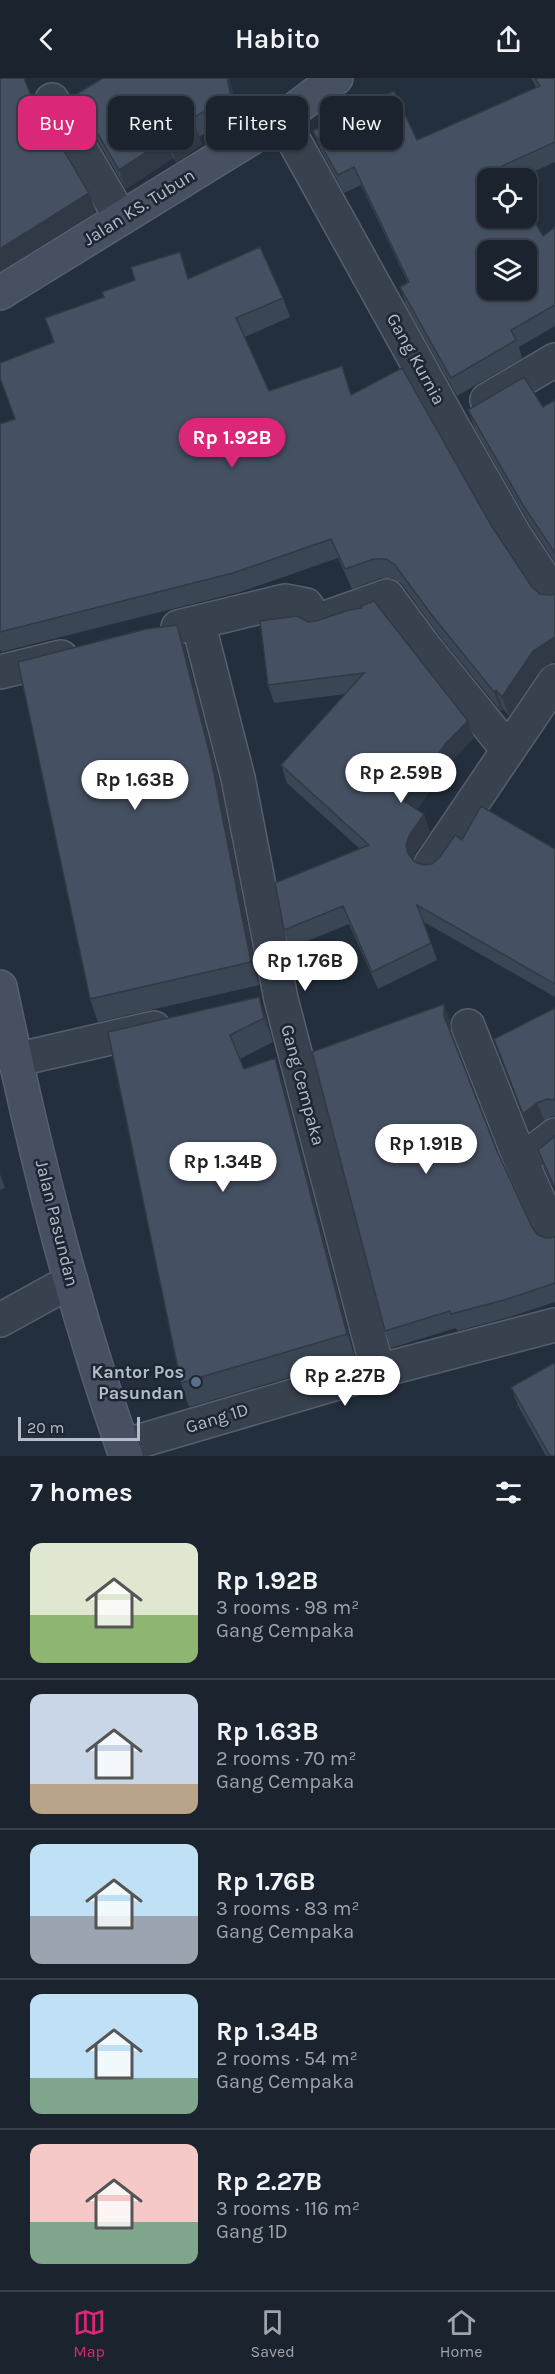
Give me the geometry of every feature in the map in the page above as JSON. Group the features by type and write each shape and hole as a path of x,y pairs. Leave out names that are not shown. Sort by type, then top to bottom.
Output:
{"street":[{"name":"Jalan KS. Tubun","path":"308,99 336,78"},
{"path":"81,150 121,218"},
{"name":"Jalan KS. Tubun","path":"0,293 232,150"},
{"name":"Gang Kurnia","path":"299,150 514,534 555,597"},
{"path":"450,422 555,360"},
{"path":"154,633 285,601 306,605 317,621 387,596 423,645 508,750"},
{"name":"Gang Cempaka","path":"198,622 238,778 269,1002 378,1371"},
{"path":"0,672 88,650"},
{"path":"431,864 555,681"},
{"name":"Jalan Pasundan","path":"0,987 15,1059 71,1281 124,1451"},
{"path":"15,1059 189,1020"},
{"path":"468,1026 521,1161 555,1237"},
{"path":"521,1161 555,1135"},
{"path":"0,1320 71,1281"},
{"name":"Gang 1D","path":"124,1451 378,1371 555,1325"}],"building":[{"path":"0,78 24,78 31,96 18,96 18,150 64,150 89,193 0,249"},
{"path":"103,78 227,78 231,96 206,96 206,110 194,117 194,96 108,96 108,150 149,150 119,170 96,131 96,96 75,95"},
{"path":"535,78 555,78 555,142 502,166 503,168 477,168 477,228 537,228 537,226 543,236 555,227 555,305 511,330 516,340 451,378 400,287 409,282 354,167 338,175 324,150 403,150 403,110 417,140 540,86"},
{"path":"394,91 396,96 384,96"},
{"path":"320,128 320,143 313,131"},
{"path":"260,247 283,298 236,318 269,391 342,366 351,395 402,368 491,525 532,587 540,594 555,594 555,637 533,651 502,697 496,690 494,692 395,565 386,559 374,559 345,569 331,539 233,573 0,632 0,424 15,419 0,378 0,363 54,342 45,318 104,297 102,292 135,280 131,267 180,252 188,279"},
{"path":"524,377 543,407 555,400 555,553 523,505 468,410"},
{"path":"374,601 468,721 446,743 404,801 424,814 409,836 406,845 408,854 415,862 423,865 432,864 440,857 455,835 462,840 481,806 555,849 555,984 417,905 431,943 372,972 343,906 284,930 275,883 369,845 281,765 364,673 268,685 260,621 297,616 308,622 316,621 362,608 361,606"},
{"path":"177,625 211,759 251,962 90,999 18,662 146,629"},
{"path":"259,997 264,1018 230,1035 244,1069 275,1058 347,1334 181,1383 108,1032"},
{"path":"444,1004 444,1016 497,1151 532,1227 538,1235 546,1238 555,1237 555,1283 504,1300 451,1314 450,1311 385,1331 312,1052"},
{"path":"555,1008 555,1100 547,1099 537,1103 523,1114 494,1039"},
{"path":"555,1136 555,1188 538,1150"},
{"path":"554,1363 555,1456 550,1456 511,1387"}],"place":[{"name":"Kantor Pos Pasundan","path":"196,1382"}]}
